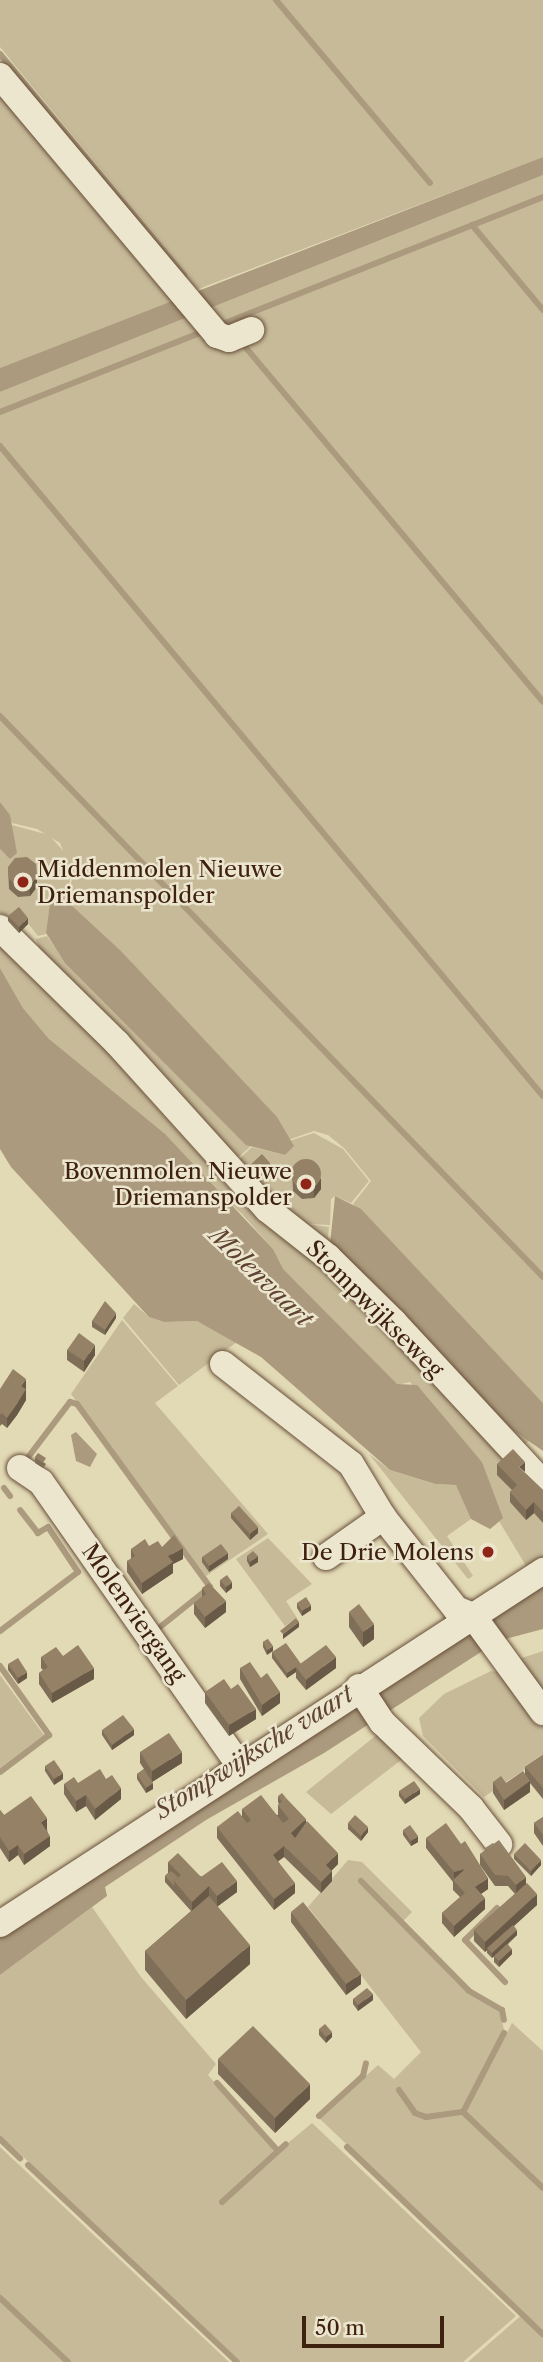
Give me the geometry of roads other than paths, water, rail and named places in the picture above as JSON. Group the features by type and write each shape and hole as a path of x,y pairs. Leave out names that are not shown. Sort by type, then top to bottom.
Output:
{"street":[{"path":"0,76 216,335 229,338 251,330"},
{"name":"Stompwijkseweg","path":"0,928 117,1043 267,1209 328,1257 387,1315 543,1483"},
{"path":"223,1364 351,1464 383,1517 456,1609 475,1619 543,1712"},
{"name":"Molenviergang","path":"20,1468 41,1482 240,1766"},
{"path":"326,1557 383,1517"},
{"path":"0,1924 240,1766 475,1619 543,1571"},
{"path":"361,1690 382,1722 471,1808 499,1844"}],"water":[{"path":"543,157 543,175 0,392 0,368"},
{"path":"0,802 10,815 17,853 10,859 0,849"},
{"path":"51,895 67,901 120,950 277,1117 294,1146 285,1155 246,1145 65,963 46,933"},
{"name":"Molenvaart","path":"0,968 23,1008 49,1039 165,1134 273,1249 283,1269 397,1384 417,1385 482,1462 503,1518 490,1529 471,1519 456,1485 435,1484 390,1470 261,1357 197,1321 164,1322 149,1317 11,1167 0,1149"},
{"path":"335,1196 361,1209 543,1403 543,1451 506,1425 330,1244"},
{"path":"76,1432 97,1454 90,1467 76,1461 71,1435"},
{"path":"543,1581 543,1629 498,1641 324,1753 206,1820 105,1887 107,1896 0,1975 0,1935"}],"waterway":[{"path":"276,0 430,183"},
{"path":"0,54 184,275"},
{"path":"225,323 543,197"},
{"path":"472,225 543,310"},
{"path":"0,412 200,333"},
{"path":"242,343 543,702"},
{"path":"0,446 543,1096"},
{"path":"0,716 543,1277"},
{"path":"29,1456 70,1402 77,1404 210,1587 160,1627"},
{"path":"4,1488 10,1496"},
{"path":"0,1631 78,1572 48,1527 38,1533 20,1510"},
{"path":"0,1666 49,1735 0,1772"},
{"path":"361,1881 469,1991 502,2010 504,2020"},
{"path":"497,1908 465,1940 505,1982"},
{"path":"504,2033 463,2112 543,2188"},
{"path":"319,2116 363,2076 366,2063"},
{"path":"217,2083 278,2151"},
{"path":"399,2090 415,2113 426,2117 463,2112"},
{"path":"0,2139 20,2158"},
{"path":"222,2202 286,2144"},
{"path":"347,2147 543,2334"},
{"path":"28,2165 237,2362"},
{"path":"0,2298 68,2362"}],"place":[{"name":"Middenmolen Nieuwe Driemanspolder","path":"23,882"},
{"name":"Bovenmolen Nieuwe Driemanspolder","path":"306,1184"},
{"name":"De Drie Molens","path":"488,1552"}],"water label":[{"name":"Stompwijksche vaart","path":"254,1752"}]}
